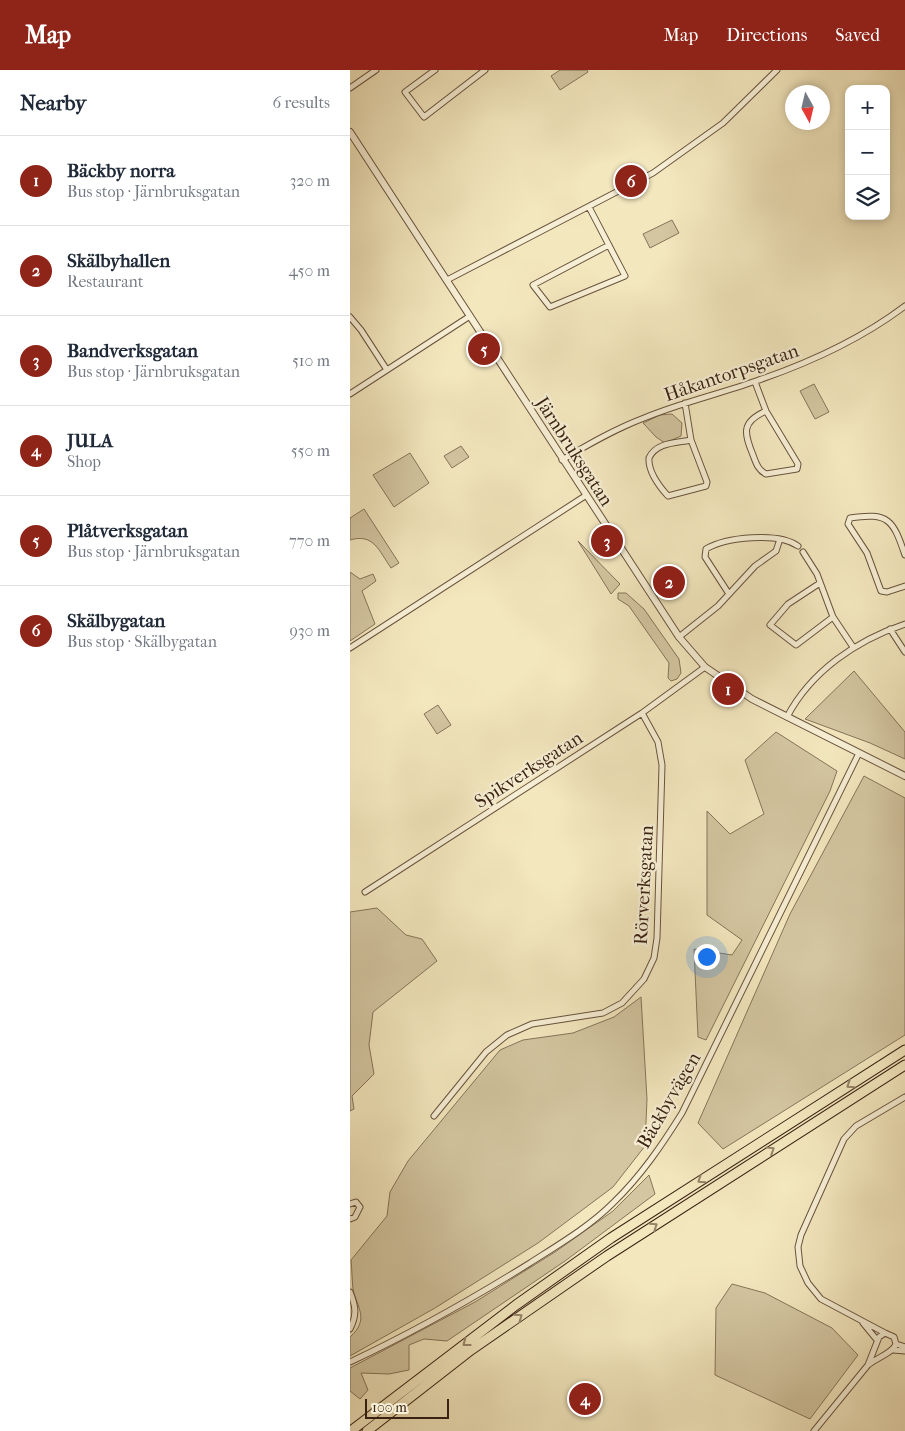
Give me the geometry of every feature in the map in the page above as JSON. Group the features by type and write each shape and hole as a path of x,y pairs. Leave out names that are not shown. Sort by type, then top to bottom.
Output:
{"highway":[{"path":"352,1431 516,1305 611,1238 905,1050"},
{"path":"367,1431 471,1350 607,1256 905,1065"}],"street":[{"path":"350,88 376,70"},
{"path":"434,70 405,92 424,117 485,70"},
{"path":"447,280 653,173 700,142 743,106 777,70"},
{"name":"Järnbruksgatan","path":"351,136 679,637 705,667 752,699 905,776"},
{"path":"589,207 609,245 625,276 550,307 533,285 609,245"},
{"name":"Håkantorpsgatan","path":"562,460 625,426 685,403 755,382 821,357 861,335 905,306"},
{"path":"350,394 470,316"},
{"path":"350,317 361,330 387,370"},
{"path":"755,382 766,411 798,464 797,468 788,472 766,474 760,472 746,439 746,431 752,419 766,411"},
{"path":"685,403 691,440 707,482 706,486 668,496 651,470 649,461 651,453 660,446 691,440"},
{"path":"350,648 585,496"},
{"path":"905,555 896,531 886,520 876,515 850,520 848,524 867,553 881,591 887,592 905,586"},
{"path":"729,594 705,557 706,549 744,539 780,539 798,546"},
{"path":"679,637 718,606 755,566 776,551 780,539"},
{"path":"803,552 820,583 833,617 854,647"},
{"path":"820,583 788,604 770,623 773,628 796,645 833,617"},
{"path":"787,717 797,699 816,677 854,647 890,629 905,624"},
{"path":"890,629 905,652"},
{"name":"Spikverksgatan","path":"365,892 642,713 705,667"},
{"name":"Rörverksgatan","path":"434,1116 486,1052 506,1035 532,1024 603,1013 622,1003 632,994 650,969 657,938 662,765 658,742 642,713"},
{"name":"Bäckbyvägen","path":"350,1362 452,1309 532,1261 595,1219 632,1184 682,1113 859,753"},
{"path":"893,1350 896,1344 894,1337 832,1306 815,1293 802,1272 798,1247 844,1139 856,1126 905,1097"},
{"path":"350,1204 356,1202 360,1207 355,1217 350,1219"},
{"path":"350,1294 356,1316 350,1330"},
{"path":"861,1321 877,1341 879,1349 886,1353"},
{"path":"868,1365 877,1341 885,1334"},
{"path":"896,1344 905,1347"},
{"path":"814,1431 868,1365 893,1350 905,1352"}],"shaded area":[{"path":"560,70 587,70 588,72 560,90 551,76"},
{"path":"672,220 679,233 650,248 643,234"},
{"path":"814,384 829,412 815,419 800,391"},
{"path":"672,414 682,423 681,436 665,443 656,437 643,423 660,415"},
{"path":"461,446 469,457 452,468 444,456"},
{"path":"410,453 429,483 394,507 373,475"},
{"path":"364,509 399,563 391,568 379,550 370,541 358,538 350,540 350,518"},
{"path":"578,541 620,584 611,594"},
{"path":"350,572 360,579 373,574 376,581 362,591 375,624 350,641"},
{"path":"618,593 626,593 644,609 679,659 681,673 677,679 671,681 668,678 669,663 629,606 618,599"},
{"path":"854,671 905,732 905,759 870,743 805,719"},
{"path":"438,705 451,725 437,734 424,714"},
{"path":"776,732 837,771 830,791 706,1040 698,1037 694,949 732,955 742,940 707,915 707,811 730,834 764,814 745,760"},
{"path":"864,776 905,798 905,1035 723,1149 698,1123 790,914"},
{"path":"377,908 406,935 422,939 437,961 373,1012 369,1045 374,1074 352,1096 354,1109 350,1111 350,912"},
{"path":"641,997 647,1099 645,1146 613,1187 538,1243 435,1308 350,1356 350,1337 356,1331 361,1319 353,1289 351,1260 387,1216 390,1192 408,1161 500,1050 523,1040 573,1033 614,1017"},
{"path":"649,1175 655,1194 565,1261 447,1341 424,1339 409,1345 409,1370 389,1374 361,1373 368,1390 360,1399 350,1391 350,1368 475,1302 555,1252 613,1211"},
{"path":"732,1284 765,1293 832,1328 858,1355 810,1419 715,1375 716,1308"}],"place":[{"name":"Skälbygatan","path":"631,181"},
{"name":"Plåtverksgatan","path":"484,349"},
{"name":"Bandverksgatan","path":"607,541"},
{"name":"Skälbyhallen","path":"669,582"},
{"name":"Bäckby norra","path":"728,689"},
{"name":"JULA","path":"585,1399"}]}
